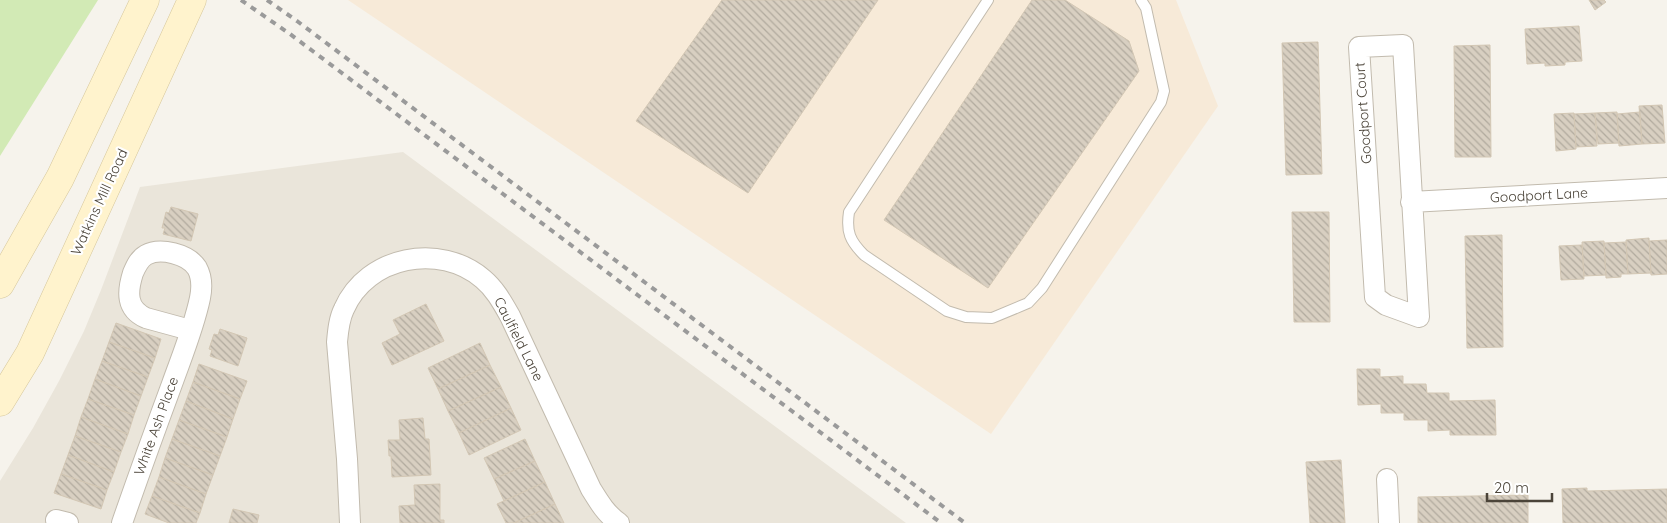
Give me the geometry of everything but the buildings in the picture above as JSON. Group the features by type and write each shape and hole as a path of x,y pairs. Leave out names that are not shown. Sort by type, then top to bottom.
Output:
{"main road":[{"path":"0,284 60,178 145,0"},
{"name":"Watkins Mill Road","path":"0,402 30,353 190,5"}],"street":[{"name":"Goodport Court","path":"1403,45 1412,202 1419,317 1386,305 1375,297 1359,47 1403,45"},
{"name":"Goodport Lane","path":"1412,202 1667,188"},
{"name":"Caulfield Lane","path":"350,523 347,459 337,342 338,326 352,294 364,281 396,262 422,258 446,261 466,268 482,278 500,297 591,489 602,508 619,523"},
{"name":"White Ash Place","path":"122,523 190,330"},
{"path":"1387,479 1389,523"}],"lane":[{"path":"988,0 849,212 847,227 853,244 864,255 948,312 966,317 992,318 1028,302 1042,288 1161,102 1164,91 1146,8 1141,0"}],"shaded area":[{"path":"348,0 1176,0 1218,106 991,434"},
{"path":"403,152 906,523 0,523 0,481 33,428 84,331 140,187"}],"green space":[{"path":"0,0 98,0 0,156"}],"railway":[{"path":"241,0 290,34 941,523"},
{"path":"267,0 965,523"}]}
